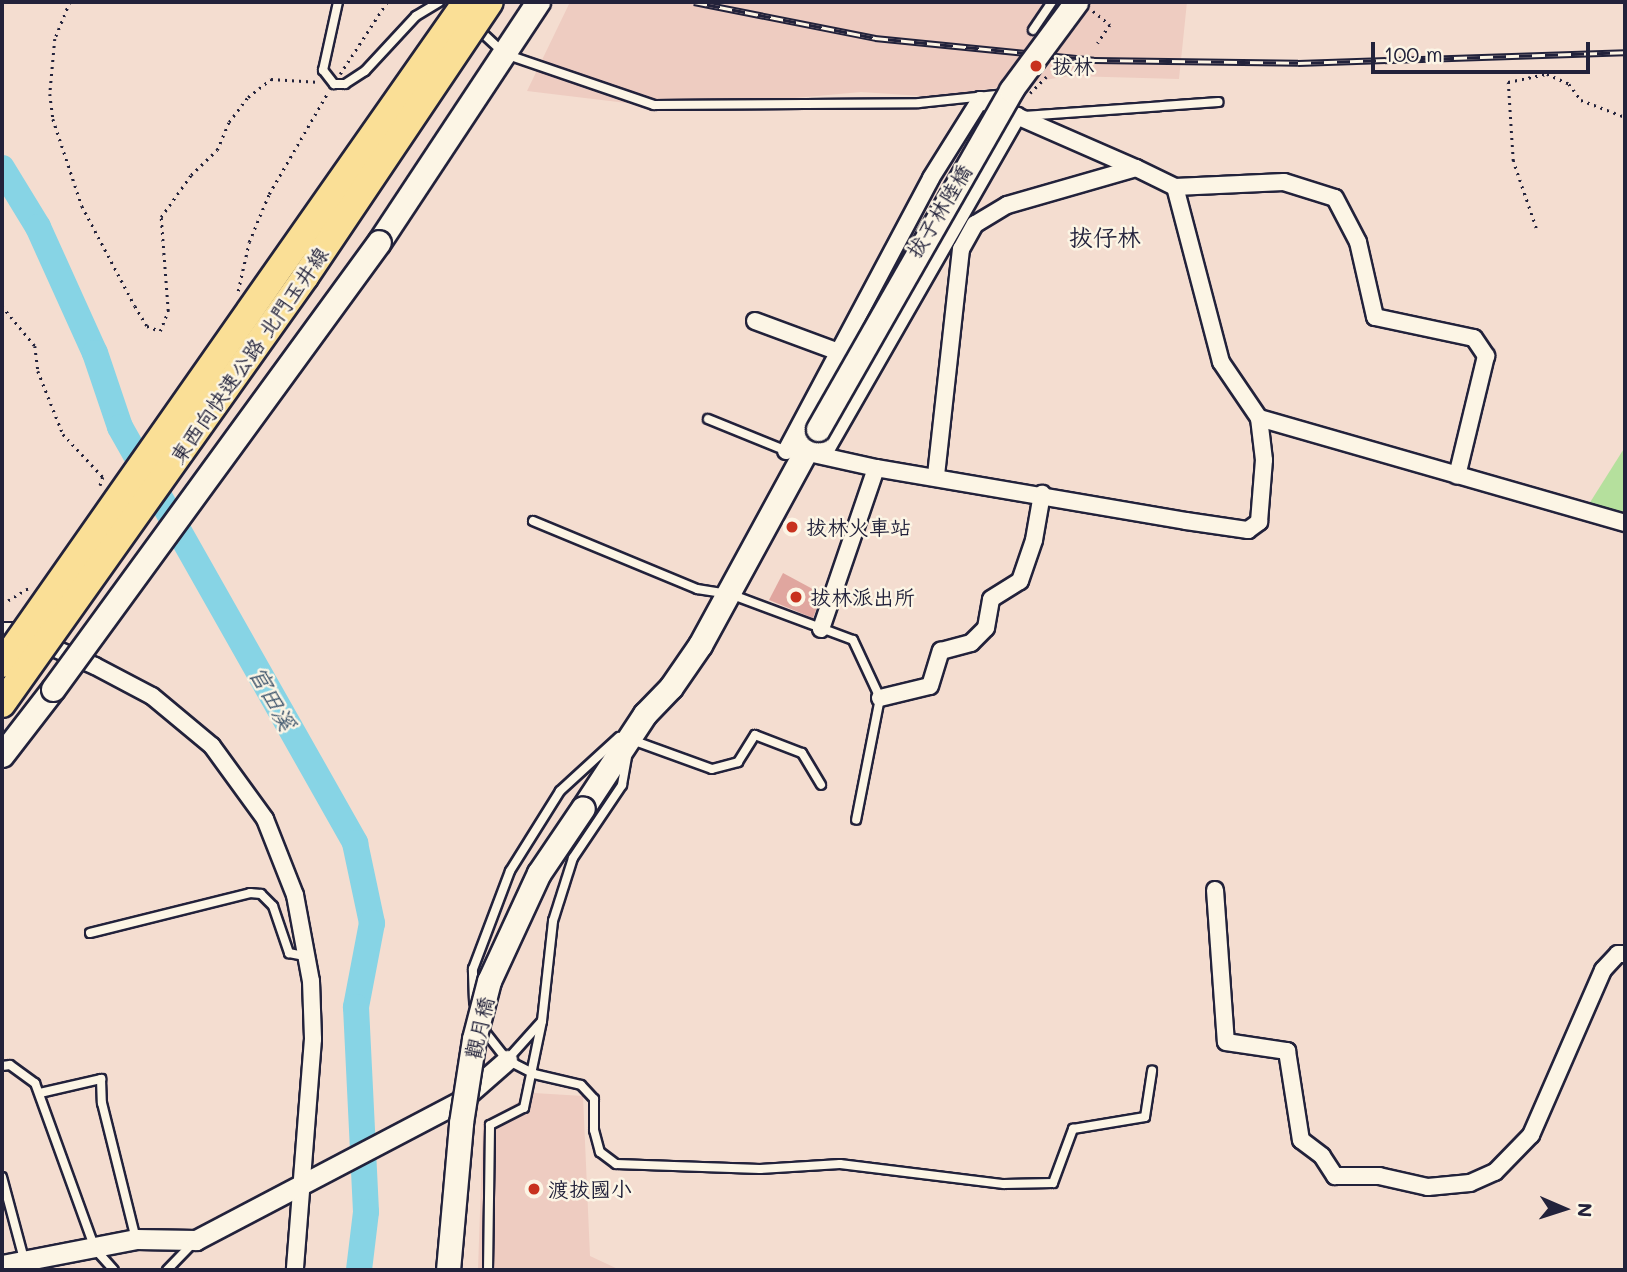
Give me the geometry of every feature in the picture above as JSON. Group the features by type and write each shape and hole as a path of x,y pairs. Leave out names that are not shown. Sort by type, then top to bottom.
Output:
{"highway":[{"name":"東西向快速公路 北門玉井線","path":"2,664 466,2"},
{"name":"東西向快速公路 北門玉井線","path":"2,704 305,277 490,2"}],"main road":[{"path":"2,755 379,243 538,2"},
{"name":"拔子林陸橋","path":"730,594 804,453 1011,90 1084,6"},
{"name":"觀月穚","path":"448,1270 461,1123 474,1039 489,981 539,873 645,714 671,687 730,594"}],"street":[{"path":"804,453 839,352 931,178 980,100 1175,187 1284,182 1335,198 1358,242 1375,317 1474,338 1486,356 1457,476"},
{"path":"804,453 1017,116"},
{"path":"936,477 961,249 975,224 1007,205 1136,168"},
{"path":"804,453 876,468 1248,530 1259,522 1264,460 1259,418 1221,362 1175,187"},
{"path":"755,321 839,352"},
{"path":"1259,418 1625,523"},
{"path":"821,629 876,468"},
{"path":"880,698 930,685 941,651 971,643 986,628 991,599 1020,581 1034,540 1042,494"},
{"path":"2,631 14,631 95,666 152,696 212,746 265,820 295,895 311,981 313,1040 305,1181 295,1270"},
{"path":"1215,890 1226,1042 1287,1051 1301,1140 1322,1156 1335,1176 1380,1176 1429,1187 1471,1183 1495,1172 1531,1135 1603,970 1618,954 1625,954"},
{"path":"2,1265 95,1249 136,1238 196,1240 458,1102 507,1060"}],"lane":[{"path":"338,2 323,70 334,83 345,84 365,71 416,16 439,2"},
{"path":"450,2 505,54 654,106 980,100 1022,89 1036,66"},
{"path":"1033,30 1052,2"},
{"path":"1017,116 1218,102"},
{"path":"708,419 804,453"},
{"path":"533,521 697,589 730,594 853,640 880,698 856,820"},
{"path":"645,714 560,791 510,871 472,969 475,1010 483,1033 507,1060 534,1074 580,1085 594,1099 594,1130 600,1152 616,1164 760,1169 840,1164 1004,1184 1053,1183 1073,1129 1145,1117 1152,1071"},
{"path":"488,1270 490,1125 524,1108 534,1074 553,921 573,859 622,785 629,739 712,769 738,762 755,736 802,753 821,785"},
{"path":"90,933 250,893 261,894 273,906 289,953 305,956"},
{"path":"507,1060 542,1021"},
{"path":"2,1066 10,1065 35,1083 95,1249 114,1270"},
{"path":"40,1093 101,1079 102,1103 136,1238"},
{"path":"2,1177 25,1263"},
{"path":"167,1270 196,1240"}],"path":[{"path":"70,2 54,51 53,119 82,206 147,326 160,331 167,311 162,217 191,175 217,150 229,122 248,97 271,79 334,83"},
{"path":"238,294 249,242 269,194 334,83 387,2"},
{"path":"1084,6 1111,25 1098,43"},
{"path":"1536,228 1513,161 1508,82 1547,74 1569,83 1581,100 1625,117"},
{"path":"2,306 35,346 38,371 63,434 103,477 99,493"},
{"path":"2,604 35,584"}],"shaded area":[{"path":"570,2 1187,2 1179,79 1070,76 937,97 861,92 676,109 527,91"},
{"name":"渡拔國小","path":"534,1093 583,1096 590,1256 620,1270 478,1270 483,1122"}],"green space":[{"path":"1625,447 1625,513 1589,504"}],"building":[{"name":"拔林派出所","path":"783,573 822,594 813,618 769,600"}],"waterway":[{"name":"官田溪","path":"2,168 38,227 95,353 120,427 355,843 372,923 356,1007 366,1212 359,1270"}],"railway":[{"path":"694,2 875,38 1094,60 1298,63 1625,52"}],"place":[{"name":"拔林","path":"1036,66"},
{"name":"拔林火車站","path":"792,527"},
{"name":"拔林派出所","path":"796,597"},
{"name":"渡拔國小","path":"534,1189"}],"district":[{"name":"拔仔林","path":"1105,237"}]}
